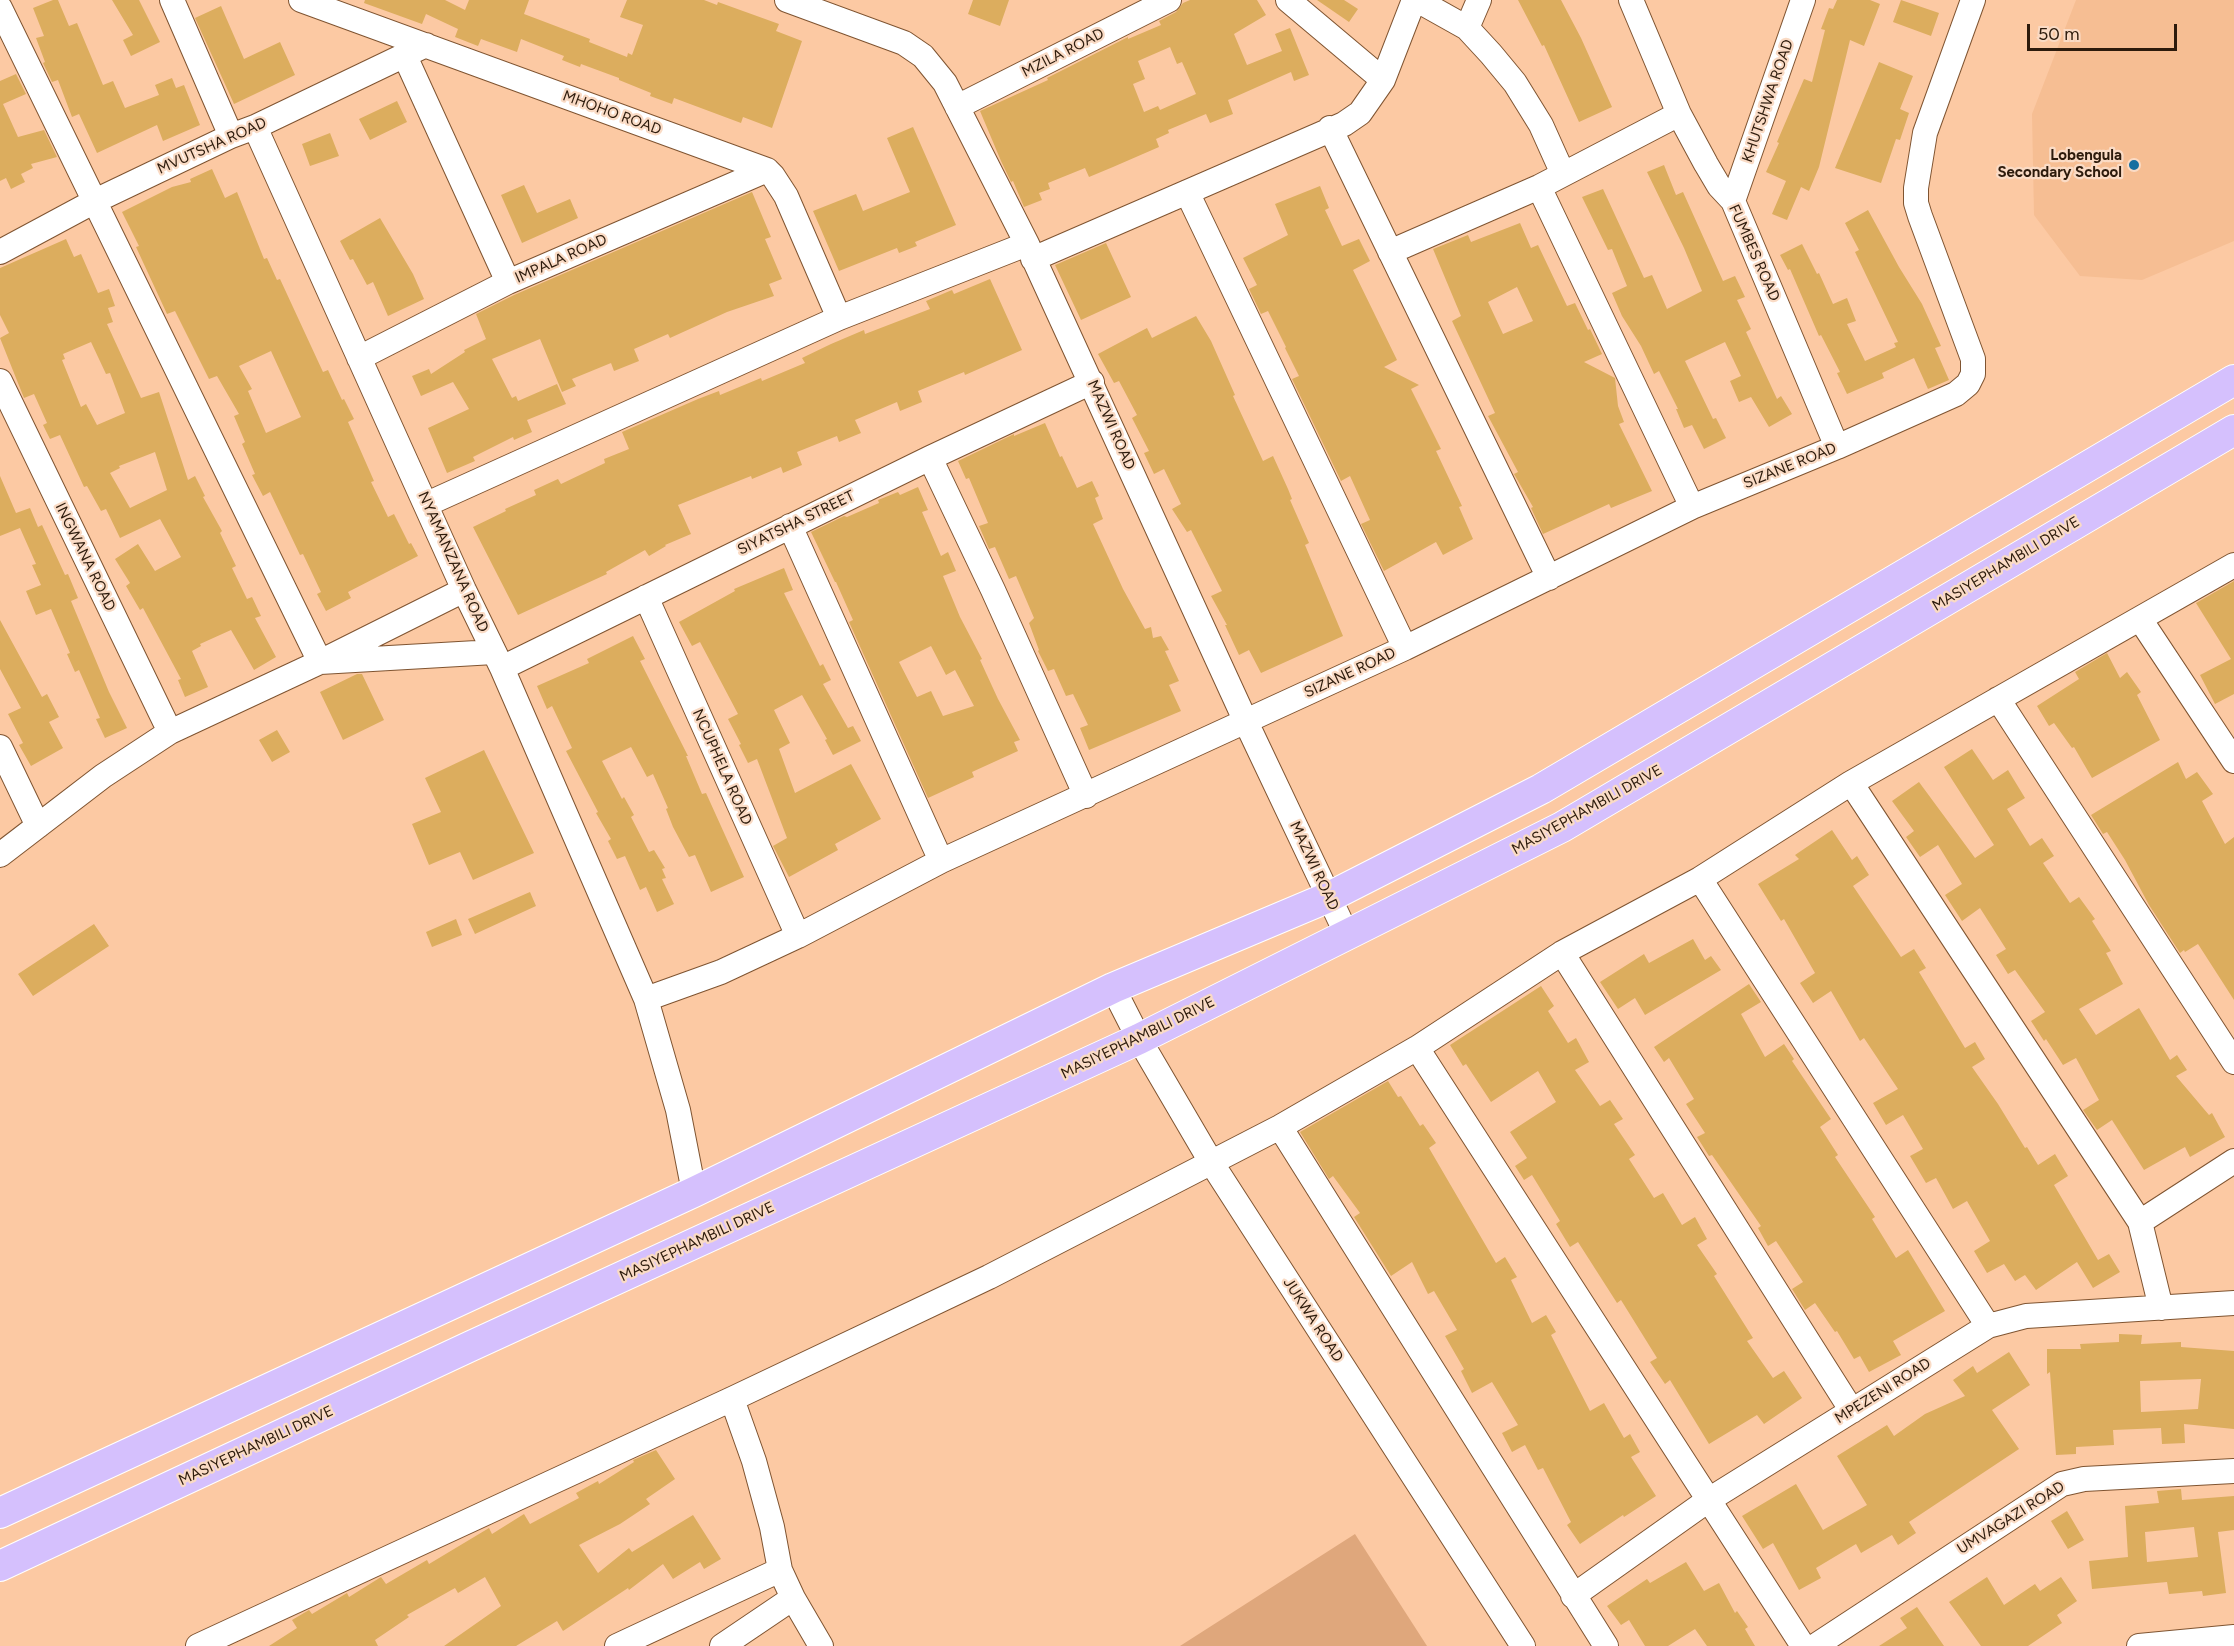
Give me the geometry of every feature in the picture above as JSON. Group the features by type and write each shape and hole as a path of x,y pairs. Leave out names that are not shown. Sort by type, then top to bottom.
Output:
{"main road":[{"path":"0,1513 693,1192 1113,988 1329,897 1541,789 2234,380"},
{"name":"MASIYEPHAMBILI DRIVE","path":"0,1566 492,1336 1139,1039 1562,827 2234,430"}],"street":[{"path":"172,0 231,136"},
{"name":"MHOHO ROAD","path":"301,0 766,170"},
{"name":"MAZWI ROAD","path":"787,0 904,43 936,69 945,83 1030,251 1092,382 1246,722 1347,935"},
{"name":"MZILA ROAD","path":"957,107 1168,0"},
{"path":"1288,0 1383,80"},
{"path":"427,504 839,318 928,281 1030,251 1187,192 1330,128 1344,124 1360,113 1383,80 1416,0 1467,28 1515,83 1541,125 1563,174"},
{"path":"1467,28 1479,0"},
{"name":"FUMBES ROAD","path":"1630,0 1679,114 1719,186 1733,201 1837,447"},
{"name":"KHUTSHWA ROAD","path":"1733,201 1803,0"},
{"name":"SIZANE ROAD","path":"646,999 721,972 798,936 941,861 1405,648 1692,507 1837,447 1956,394 1968,384 1973,374 1973,359 1920,216 1916,203 1916,188 1925,133 1973,0"},
{"path":"0,8 320,662"},
{"name":"MVUTSHA ROAD","path":"0,252 95,201 426,45"},
{"path":"404,54 508,282"},
{"path":"1390,252 1539,187 1679,114"},
{"name":"NYAMANZANA ROAD","path":"255,127 464,590 498,660 646,999 678,1110 693,1192"},
{"path":"1330,128 1549,578"},
{"path":"766,170 786,196 839,318"},
{"name":"IMPALA ROAD","path":"359,358 508,282 766,170"},
{"path":"1539,187 1692,507"},
{"path":"1187,192 1405,648"},
{"name":"INGWANA ROAD","path":"0,381 170,732"},
{"name":"SIYATSHA STREET","path":"498,660 646,597 790,525 1092,382"},
{"path":"930,458 993,590 1086,796"},
{"path":"790,525 941,861"},
{"path":"198,1646 239,1637 989,1276 1280,1126 1416,1048 1562,953 1700,879 1851,783 2234,565"},
{"path":"0,855 103,777 170,732 320,662 464,590"},
{"name":"NCUPHELA ROAD","path":"646,597 798,936"},
{"path":"2140,619 2234,761"},
{"path":"320,662 498,660"},
{"path":"1998,699 2234,1062"},
{"path":"0,747 38,826"},
{"path":"1851,783 2139,1222 2161,1308"},
{"path":"1700,879 1988,1326"},
{"path":"1562,953 1852,1411"},
{"name":"JUKWA ROAD","path":"1113,988 1139,1039 1211,1162 1523,1646"},
{"path":"1416,1048 1707,1501 1803,1646"},
{"path":"1280,1126 1606,1646"},
{"path":"2139,1222 2234,1161"},
{"name":"MPEZENI ROAD","path":"1573,1596 1707,1501 1988,1326 2026,1316 2234,1303"},
{"path":"732,1399 754,1461 772,1527 780,1570 793,1598 821,1646"},
{"name":"UMVAGAZI ROAD","path":"1815,1646 2062,1484 2084,1479 2234,1471"},
{"path":"617,1646 780,1570"},
{"path":"722,1646 793,1598"},
{"path":"2139,1646 2234,1637"}],"shaded area":[{"name":"Lobengula Secondary School","path":"2076,0 2234,0 2234,241 2142,280 2080,276 2034,215 2032,114"},
{"path":"1355,1534 1427,1646 1180,1646"}],"building":[{"path":"58,0 69,26 77,23 103,85 113,81 125,108 159,95 155,85 172,78 176,88 184,85 200,125 163,141 157,125 97,153 79,114 72,117 58,80 52,82 43,63 45,62 36,38 44,36 33,8"},
{"path":"112,0 139,0 160,42 131,56 123,40 133,35"},
{"path":"365,0 445,0 465,10 469,0 529,0 524,14 590,39 589,42 627,57 628,53 632,55 643,25 620,17 627,0 704,0 717,5 718,2 779,24 776,31 802,41 772,128 743,117 741,123 674,98 672,104 650,96 651,93 619,80 619,78 581,64 580,67 562,60 564,56 521,39 517,52 481,39 478,46 455,37 458,29 426,14 422,24 364,3"},
{"path":"973,0 1009,0 1000,26 968,14"},
{"path":"1190,0 1257,0 1266,15 1234,34 1247,65 1282,51 1275,34 1290,28 1309,75 1294,81 1291,72 1228,100 1233,114 1210,123 1206,114 1168,130 1169,133 1156,139 1159,147 1089,177 1085,168 1048,183 1050,189 1039,193 1042,200 1024,207 980,111 1048,80 1047,78 1128,37 1128,39 1161,25 1159,21 1176,12 1183,3","holes":["1170,47 1177,64 1182,62 1196,94 1160,110 1158,106 1144,112 1133,84 1145,79 1138,61"]},
{"path":"1317,0 1344,0 1358,9 1349,22"},
{"path":"1518,0 1561,0 1612,107 1579,122 1544,45 1542,46"},
{"path":"1837,0 1870,0 1880,4 1864,46 1850,40 1819,167 1809,191 1801,187 1787,220 1772,214 1786,181 1766,172 1804,79 1812,82 1825,30 1821,29 1829,8 1833,9"},
{"path":"1901,0 1939,13 1931,36 1893,22"},
{"path":"221,6 244,59 280,42 295,75 234,104 195,18"},
{"path":"1879,62 1913,76 1900,109 1909,113 1900,140 1896,139 1881,183 1835,168"},
{"path":"16,74 26,94 3,104 18,137 44,130 57,157 31,164 33,168 21,174 25,182 11,189 6,178 0,181 0,81"},
{"path":"397,101 407,122 370,140 359,119"},
{"path":"913,127 956,225 915,242 917,246 899,253 897,248 839,271 813,211 856,194 863,211 910,192 887,138"},
{"path":"330,133 339,156 310,166 302,144"},
{"path":"1664,165 1676,195 1683,192 1723,281 1735,276 1745,297 1737,300 1751,329 1746,332 1777,399 1781,396 1792,414 1769,427 1751,397 1739,402 1730,381 1741,376 1725,342 1685,361 1713,419 1716,418 1726,438 1704,449 1692,425 1684,428 1676,409 1678,409 1659,371 1654,374 1641,346 1622,316 1612,293 1627,286 1612,249 1608,250 1582,197 1603,189 1644,278 1652,275 1667,309 1702,291 1647,172"},
{"path":"212,169 225,198 237,192 264,259 267,258 277,280 280,279 323,372 328,370 354,419 348,422 374,481 371,482 388,517 394,514 409,544 411,543 418,556 348,592 351,598 326,611 317,594 321,592 303,554 300,555 270,492 263,496 252,475 255,474 242,444 245,442 234,416 239,414 217,376 209,379 175,311 167,314 136,247 139,246 122,212 172,187 191,182 190,179","holes":["271,351 301,417 266,433 248,391 252,389 239,366"]},
{"path":"524,185 537,213 570,199 578,218 522,243 501,195"},
{"path":"1320,186 1329,208 1325,210 1342,246 1359,239 1370,261 1353,270 1397,360 1384,367 1419,385 1411,389 1441,449 1436,451 1462,506 1459,507 1473,539 1443,555 1436,542 1384,571 1361,524 1370,520 1350,476 1341,481 1292,379 1299,376 1286,347 1268,311 1261,314 1249,289 1257,285 1243,258 1288,235 1275,204"},
{"path":"752,192 771,237 765,239 782,279 769,284 774,296 727,312 670,338 668,334 634,349 639,361 614,371 611,363 572,379 576,386 562,392 540,339 492,359 512,398 516,396 518,401 557,384 566,404 527,420 532,432 514,440 513,437 473,457 475,461 447,473 428,428 469,409 453,382 421,396 412,376 429,369 431,374 465,352 464,350 486,339 476,314 514,295"},
{"path":"1868,210 1922,304 1941,346 1935,348 1949,380 1928,389 1914,358 1882,373 1884,378 1847,394 1837,373 1840,372 1821,335 1819,336 1790,269 1788,270 1780,255 1802,244 1833,304 1847,298 1856,321 1847,324 1865,361 1896,347 1894,343 1898,342 1855,252 1859,250 1845,223"},
{"path":"380,218 413,274 424,299 388,316 373,282 367,285 340,241"},
{"path":"1520,223 1531,248 1538,245 1567,306 1575,303 1602,354 1584,362 1615,378 1618,406 1624,422 1619,424 1652,491 1611,508 1609,504 1543,534 1531,508 1533,507 1514,474 1518,472 1488,416 1495,413 1452,321 1461,316 1433,249 1468,235 1471,242","holes":["1517,287 1533,321 1503,334 1488,302"]},
{"path":"66,239 74,257 81,254 98,293 109,289 115,306 108,308 113,322 107,324 141,398 159,392 188,480 195,476 205,496 203,497 222,531 220,533 236,566 232,568 247,599 252,597 261,616 255,618 276,657 254,670 231,630 200,644 201,646 192,651 208,687 185,697 178,680 181,679 143,608 140,610 126,586 130,583 115,559 138,544 155,571 181,557 160,519 120,538 106,509 101,511 87,486 84,487 60,435 50,439 43,425 47,423 34,394 24,398 0,338 9,333 0,315 0,268","holes":["91,342 106,374 110,373 125,413 97,425 86,404 81,407 62,360 65,359 63,354","155,452 167,490 130,508 110,473 120,468 119,466"]},
{"path":"1106,243 1131,297 1081,320 1055,265"},
{"path":"990,279 1022,350 965,375 964,372 918,391 922,402 900,411 897,402 855,420 861,433 839,442 837,436 797,452 802,465 783,473 781,467 752,479 751,476 678,505 691,534 665,545 649,556 645,550 606,572 607,574 518,615 473,527 536,495 534,490 558,479 561,484 605,463 604,459 629,449 622,432 719,391 720,395 761,378 762,381 805,363 802,358 831,344 864,330 865,334 930,309 926,301 952,290 954,294"},
{"path":"1196,316 1211,341 1263,461 1273,456 1309,543 1305,545 1343,636 1261,673 1249,650 1239,655 1225,625 1227,625 1211,596 1222,591 1191,530 1187,532 1172,509 1181,504 1164,469 1154,474 1144,453 1149,451 1132,418 1137,415 1119,381 1114,383 1098,354 1147,328 1152,338"},
{"path":"1045,423 1077,488 1092,481 1099,496 1095,498 1103,519 1093,524 1123,589 1145,629 1151,627 1153,638 1161,636 1169,650 1165,651 1179,681 1169,685 1181,711 1089,750 1080,728 1088,725 1073,694 1066,696 1054,669 1048,671 1038,651 1029,623 1034,618 1016,576 1009,579 995,547 989,549 979,526 988,523 969,478 966,479 958,461 1014,434 1014,436"},
{"path":"0,476 16,513 30,508 38,527 42,525 78,598 71,601 109,692 127,728 105,738 96,719 100,718 79,670 75,672 67,654 70,653 51,609 36,615 26,591 41,585 32,565 36,564 20,528 0,536"},
{"path":"918,487 928,510 922,512 941,556 948,552 956,571 943,576 998,699 1020,740 1014,742 1018,751 972,772 974,777 928,798 849,622 853,620 811,532 879,503 878,500 898,492 900,495","holes":["931,646 946,675 955,670 974,706 943,716 931,691 917,697 899,662"]},
{"path":"784,568 793,590 784,593 820,666 823,664 831,680 823,684 848,728 853,726 861,741 833,755 825,740 827,739 802,695 774,710 790,743 779,749 795,793 851,764 881,819 835,844 838,850 789,877 773,846 787,838 757,759 748,763 728,719 738,714 700,642 692,646 679,622 735,591 734,589"},
{"path":"2234,581 2234,694 2215,704 2200,675 2231,659 2196,603"},
{"path":"0,620 42,697 47,694 59,717 49,722 63,748 31,766 19,745 23,743 8,714 21,708 0,669"},
{"path":"633,636 645,659 640,661 688,756 686,756 702,794 706,793 744,877 711,892 695,855 689,857 673,827 666,809 668,808 653,774 647,777 631,747 602,761 622,799 624,797 634,815 631,817 649,852 654,850 665,868 662,869 666,878 662,879 674,904 657,912 646,887 640,890 625,856 617,859 608,841 611,839 566,751 572,748 552,706 547,709 537,686 589,663 587,659"},
{"path":"2107,653 2120,678 2127,672 2141,692 2137,695 2160,740 2092,778 2074,747 2072,748 2054,723 2049,726 2037,706 2079,679 2075,672"},
{"path":"357,674 362,674 384,720 343,740 320,692"},
{"path":"277,730 290,752 272,762 259,740"},
{"path":"1972,749 1993,780 2008,770 2025,798 2007,809 2030,846 2042,838 2054,856 2043,863 2070,903 2079,897 2095,919 2092,921 2111,951 2106,953 2123,984 2079,1009 2096,1035 2139,1008 2170,1060 2177,1055 2187,1070 2176,1076 2209,1115 2212,1113 2225,1137 2190,1157 2185,1147 2144,1170 2112,1120 2097,1130 2083,1110 2099,1100 2076,1058 2063,1065 2046,1039 2044,1041 2031,1021 2045,1012 2015,970 2008,974 1996,955 2006,949 1980,908 1962,921 1945,895 1962,884 1938,845 1920,857 1906,837 1914,831 1892,801 1919,782 1975,858 1994,845 1944,767"},
{"path":"484,750 534,853 473,880 460,852 429,865 412,824 441,812 425,778"},
{"path":"2178,762 2186,779 2197,772 2213,794 2202,801 2225,844 2234,837 2234,1000 2198,944 2180,953 2107,832 2103,834 2091,815"},
{"path":"1832,830 1852,860 1857,856 1869,875 1853,886 1901,957 1914,949 1926,968 1919,972 1965,1048 1975,1042 1985,1059 1972,1067 2038,1165 2055,1154 2068,1176 2054,1185 2098,1260 2109,1254 2120,1272 2093,1288 2077,1262 2036,1290 2025,1275 2015,1281 2004,1264 1987,1273 1974,1251 1990,1241 1967,1201 1953,1209 1936,1178 1926,1183 1910,1156 1923,1149 1903,1115 1886,1125 1873,1103 1898,1089 1864,1038 1860,1041 1831,991 1813,1003 1800,983 1815,973 1784,919 1781,921 1758,884 1799,859 1795,855"},
{"path":"530,892 536,906 475,934 468,919"},
{"path":"456,919 462,935 432,947 426,932"},
{"path":"94,924 109,946 33,996 18,974"},
{"path":"1693,939 1705,960 1711,956 1721,970 1645,1015 1635,998 1618,1009 1600,982 1644,954 1649,963"},
{"path":"1749,984 1761,1002 1741,1014 1765,1057 1784,1044 1794,1059 1792,1061 1831,1119 1820,1127 1838,1155 1835,1157 1875,1217 1872,1219 1896,1258 1908,1250 1945,1311 1893,1341 1901,1355 1869,1372 1860,1356 1854,1359 1837,1331 1835,1332 1815,1303 1805,1310 1792,1289 1803,1282 1776,1241 1768,1246 1758,1228 1761,1226 1712,1155 1709,1156 1697,1137 1705,1133 1686,1104 1694,1099 1669,1058 1664,1062 1654,1047"},
{"path":"1541,986 1554,1006 1548,1011 1568,1043 1576,1038 1589,1062 1575,1070 1600,1106 1610,1100 1623,1119 1614,1124 1635,1155 1629,1159 1654,1198 1663,1193 1682,1225 1695,1217 1707,1239 1697,1245 1717,1274 1714,1276 1753,1338 1747,1341 1773,1378 1784,1371 1802,1398 1764,1424 1757,1415 1709,1444 1670,1380 1665,1384 1650,1362 1657,1358 1621,1300 1617,1303 1578,1242 1570,1247 1556,1224 1560,1221 1532,1175 1524,1180 1515,1166 1527,1158 1510,1132 1556,1102 1538,1071 1491,1102 1466,1064 1463,1066 1450,1045"},
{"path":"1388,1081 1398,1097 1401,1096 1420,1126 1423,1124 1436,1143 1429,1148 1496,1263 1505,1257 1517,1277 1511,1280 1532,1323 1546,1315 1556,1332 1551,1335 1590,1411 1604,1403 1624,1438 1630,1434 1640,1452 1631,1457 1656,1496 1580,1544 1567,1525 1571,1522 1543,1468 1538,1470 1525,1445 1512,1452 1502,1433 1518,1425 1492,1382 1472,1393 1461,1371 1464,1369 1445,1336 1457,1330 1434,1291 1428,1294 1412,1262 1391,1276 1354,1217 1360,1213 1333,1176 1329,1179 1300,1132"},
{"path":"2119,1334 2142,1335 2141,1344 2181,1342 2181,1347 2234,1351 2234,1429 2184,1424 2185,1443 2162,1444 2161,1428 2113,1430 2114,1445 2076,1447 2076,1454 2056,1455 2050,1372 2047,1374 2047,1349 2081,1349 2080,1344 2119,1342","holes":["2201,1379 2198,1409 2141,1412 2140,1381"]},
{"path":"2009,1352 2030,1385 1992,1410 2019,1449 1909,1522 1916,1533 1898,1545 1892,1535 1861,1553 1856,1544 1816,1568 1821,1578 1799,1590 1773,1543 1763,1549 1742,1516 1796,1484 1823,1530 1867,1505 1837,1456 1887,1425 1894,1436 1925,1414 1965,1396 1953,1380 1973,1366 1977,1373"},
{"path":"656,1450 675,1479 646,1499 650,1504 620,1524 579,1545 598,1573 629,1548 632,1552 693,1515 721,1559 704,1569 700,1562 673,1579 663,1564 629,1590 628,1588 563,1631 557,1621 516,1646 444,1646 501,1606 485,1577 458,1593 455,1588 407,1615 409,1617 375,1640 378,1646 269,1646 297,1628 292,1620 309,1610 312,1614 347,1593 349,1597 381,1577 386,1584 427,1560 429,1564 489,1528 492,1534 524,1514 530,1524 579,1498 576,1493 598,1481 599,1484 634,1462 633,1460"},
{"path":"2181,1489 2182,1500 2234,1496 2234,1530 2218,1532 2226,1593 2203,1596 2202,1591 2169,1594 2167,1582 2092,1589 2089,1561 2128,1557 2125,1506 2159,1503 2157,1491","holes":["2194,1527 2198,1557 2147,1562 2145,1532"]},
{"path":"2067,1511 2084,1540 2068,1549 2051,1521"},
{"path":"1686,1562 1704,1591 1719,1583 1735,1613 1737,1611 1748,1627 1745,1629 1755,1646 1707,1646 1695,1629 1668,1646 1645,1646 1629,1620 1621,1625 1607,1606 1647,1579 1650,1583"},
{"path":"1987,1577 2004,1605 2035,1584 2040,1591 2061,1577 2077,1601 2057,1615 2062,1623 2028,1646 1981,1646 1949,1602"},
{"path":"1917,1607 1944,1646 1879,1646 1907,1628 1900,1618"}],"place":[{"name":"Lobengula Secondary School","path":"2134,165"}]}
